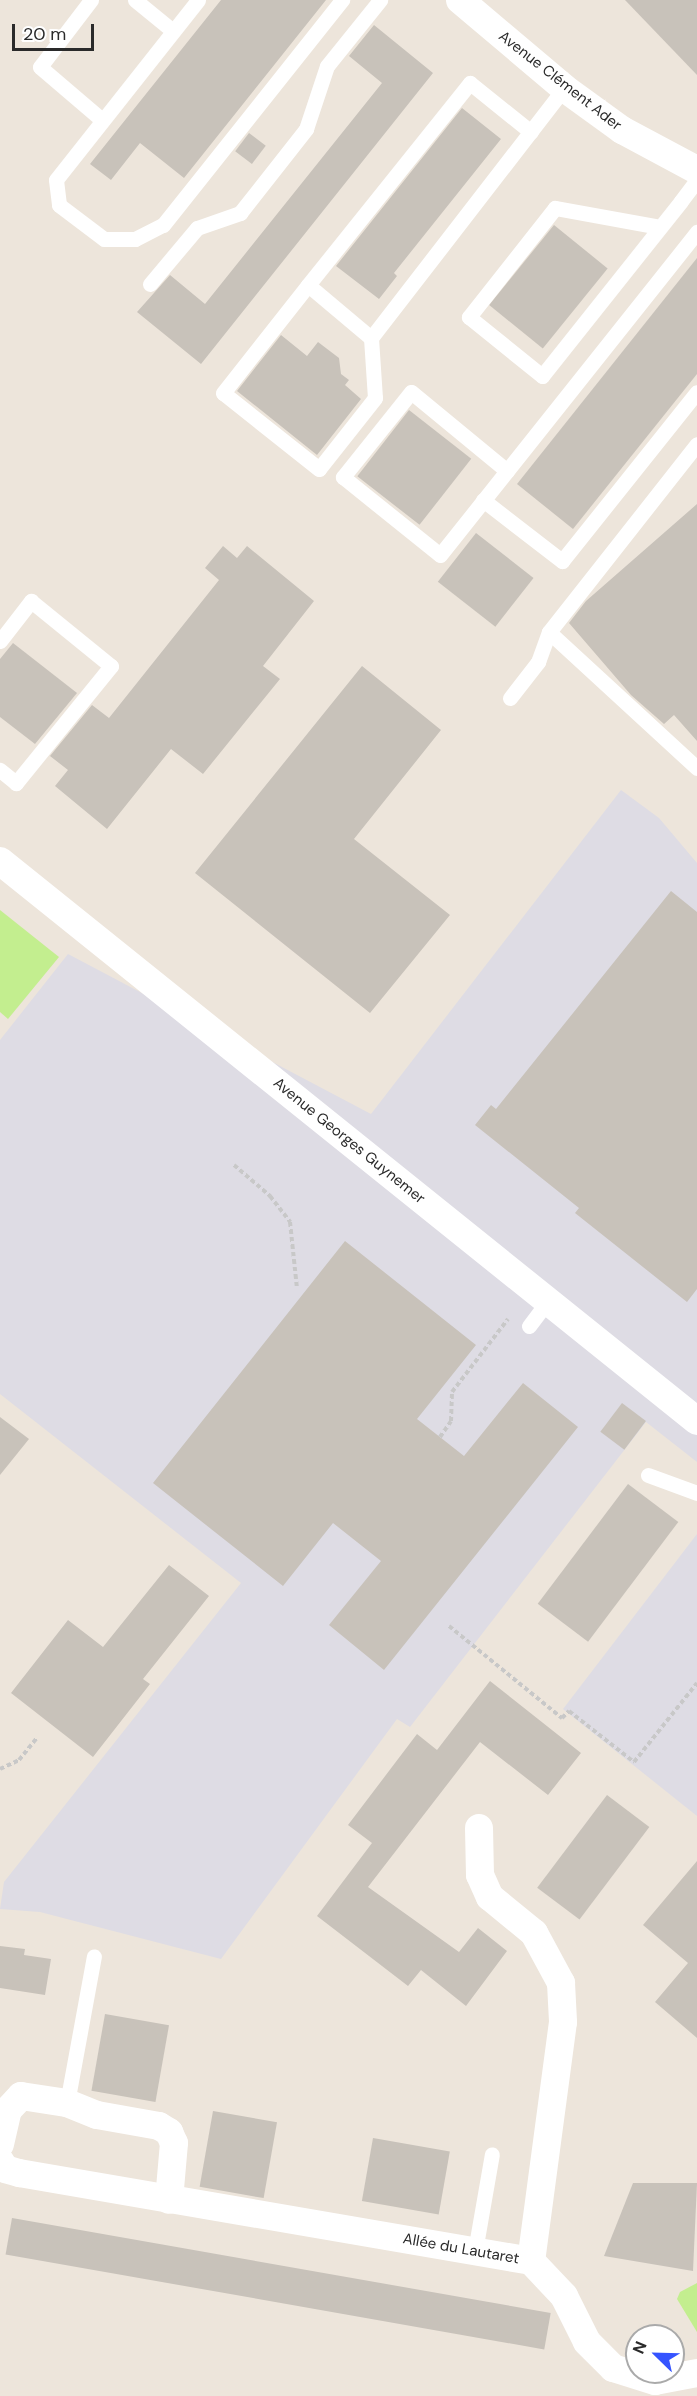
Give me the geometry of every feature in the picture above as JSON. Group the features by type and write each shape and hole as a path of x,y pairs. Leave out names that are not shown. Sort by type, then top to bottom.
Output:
{"street":[{"name":"Avenue Clément Ader","path":"460,0 564,88 622,130 697,170"},
{"name":"Avenue Georges Guynemer","path":"0,861 697,1421"},
{"path":"479,1828 480,1875 490,1897 534,1933 561,1983 563,2022 531,2261"},
{"path":"0,2144 8,2110 18,2098 67,2103 97,2115 159,2126 169,2132 175,2150 169,2200"},
{"name":"Allée du Lautaret","path":"0,2161 5,2169 19,2173 531,2261 568,2302 594,2351 613,2368 655,2381 697,2373"}],"lane":[{"path":"91,0 40,67 102,120"},
{"path":"135,0 173,31"},
{"path":"198,0 61,171 55,189 60,205 104,238 135,239 163,225 342,0"},
{"path":"150,284 197,228 240,213 306,129 327,66 380,0"},
{"path":"531,132 470,83 223,393 319,469 375,398 370,338 531,132 564,88"},
{"path":"660,227 555,208 469,317 542,376 660,227 697,180"},
{"path":"507,471 411,392 343,477 440,555 483,500 507,471 697,232"},
{"path":"308,285 370,338"},
{"path":"483,500 562,561 697,392"},
{"path":"510,698 538,662 549,632 695,450"},
{"path":"0,641 31,601 111,666 16,783 0,771"},
{"path":"549,632 697,768"},
{"path":"529,1326 538,1293"},
{"path":"648,1475 697,1493"},
{"path":"67,2103 94,1956"},
{"path":"475,2252 492,2154"}],"path":[{"path":"234,1165 270,1196 290,1222 297,1289"},
{"path":"440,1437 451,1421 452,1392 514,1313 513,1305 538,1293"},
{"path":"449,1626 562,1718 569,1711 634,1762 697,1683"},
{"path":"0,1769 19,1760 37,1738"}],"shaded area":[{"path":"621,790 659,818 697,863 697,1462 646,1422 410,1727 397,1719 221,1959 40,1912 0,1909 4,1882 241,1583 0,1394 0,1040 68,954 371,1114"},
{"path":"697,1534 697,1816 563,1709"}],"green space":[{"path":"0,910 59,957 8,1019 0,1012"},
{"path":"697,2283 697,2332 677,2299 680,2292"}],"building":[{"path":"221,0 326,0 184,178 140,143 111,180 90,164"},
{"path":"625,0 697,0 697,75"},
{"path":"374,25 433,73 201,364 137,312 170,275 205,304 382,83 349,56"},
{"path":"462,108 501,139 394,273 397,276 379,299 336,266"},
{"path":"249,133 266,146 252,164 235,151"},
{"path":"554,225 608,268 543,348 489,305"},
{"path":"697,258 697,374 573,529 517,484"},
{"path":"281,335 307,356 318,342 339,358 341,374 349,380 345,385 361,399 317,455 237,391"},
{"path":"409,410 471,459 420,525 357,476"},
{"path":"697,504 697,741 674,715 664,724 631,695 569,623 586,601"},
{"path":"476,533 534,578 495,627 438,582"},
{"path":"223,546 237,558 247,546 314,601 263,666 280,679 203,774 171,749 107,829 55,786 68,770 50,756 92,705 109,718 219,580 205,568"},
{"path":"13,643 77,693 35,744 0,717 0,659"},
{"path":"362,666 441,730 354,839 450,915 370,1013 195,873"},
{"path":"671,891 697,912 697,1289 687,1302 575,1213 579,1208 475,1125 491,1105 496,1109"},
{"path":"345,1241 476,1345 417,1419 464,1456 523,1383 578,1427 384,1670 329,1625 381,1561 333,1523 283,1586 153,1483"},
{"path":"622,1403 646,1421 624,1450 600,1432"},
{"path":"0,1417 29,1439 0,1475"},
{"path":"628,1484 678,1522 588,1642 538,1604"},
{"path":"169,1565 209,1596 143,1679 150,1684 93,1757 11,1693 68,1620 103,1647"},
{"path":"490,1681 581,1753 548,1795 480,1742 368,1887 459,1952 478,1928 507,1951 466,2006 421,1970 408,1986 317,1916 372,1843 348,1825 417,1734 437,1750"},
{"path":"607,1795 649,1827 580,1920 537,1888"},
{"path":"697,1861 697,2038 655,2002 688,1963 643,1925"},
{"path":"0,1946 25,1949 24,1955 51,1959 45,1995 0,1988"},
{"path":"105,2014 169,2025 155,2102 91,2091"},
{"path":"213,2111 277,2122 264,2198 200,2187"},
{"path":"373,2138 450,2152 439,2215 362,2201"},
{"path":"633,2183 697,2183 693,2271 604,2256"},
{"path":"12,2218 551,2313 544,2349 6,2254"}]}
